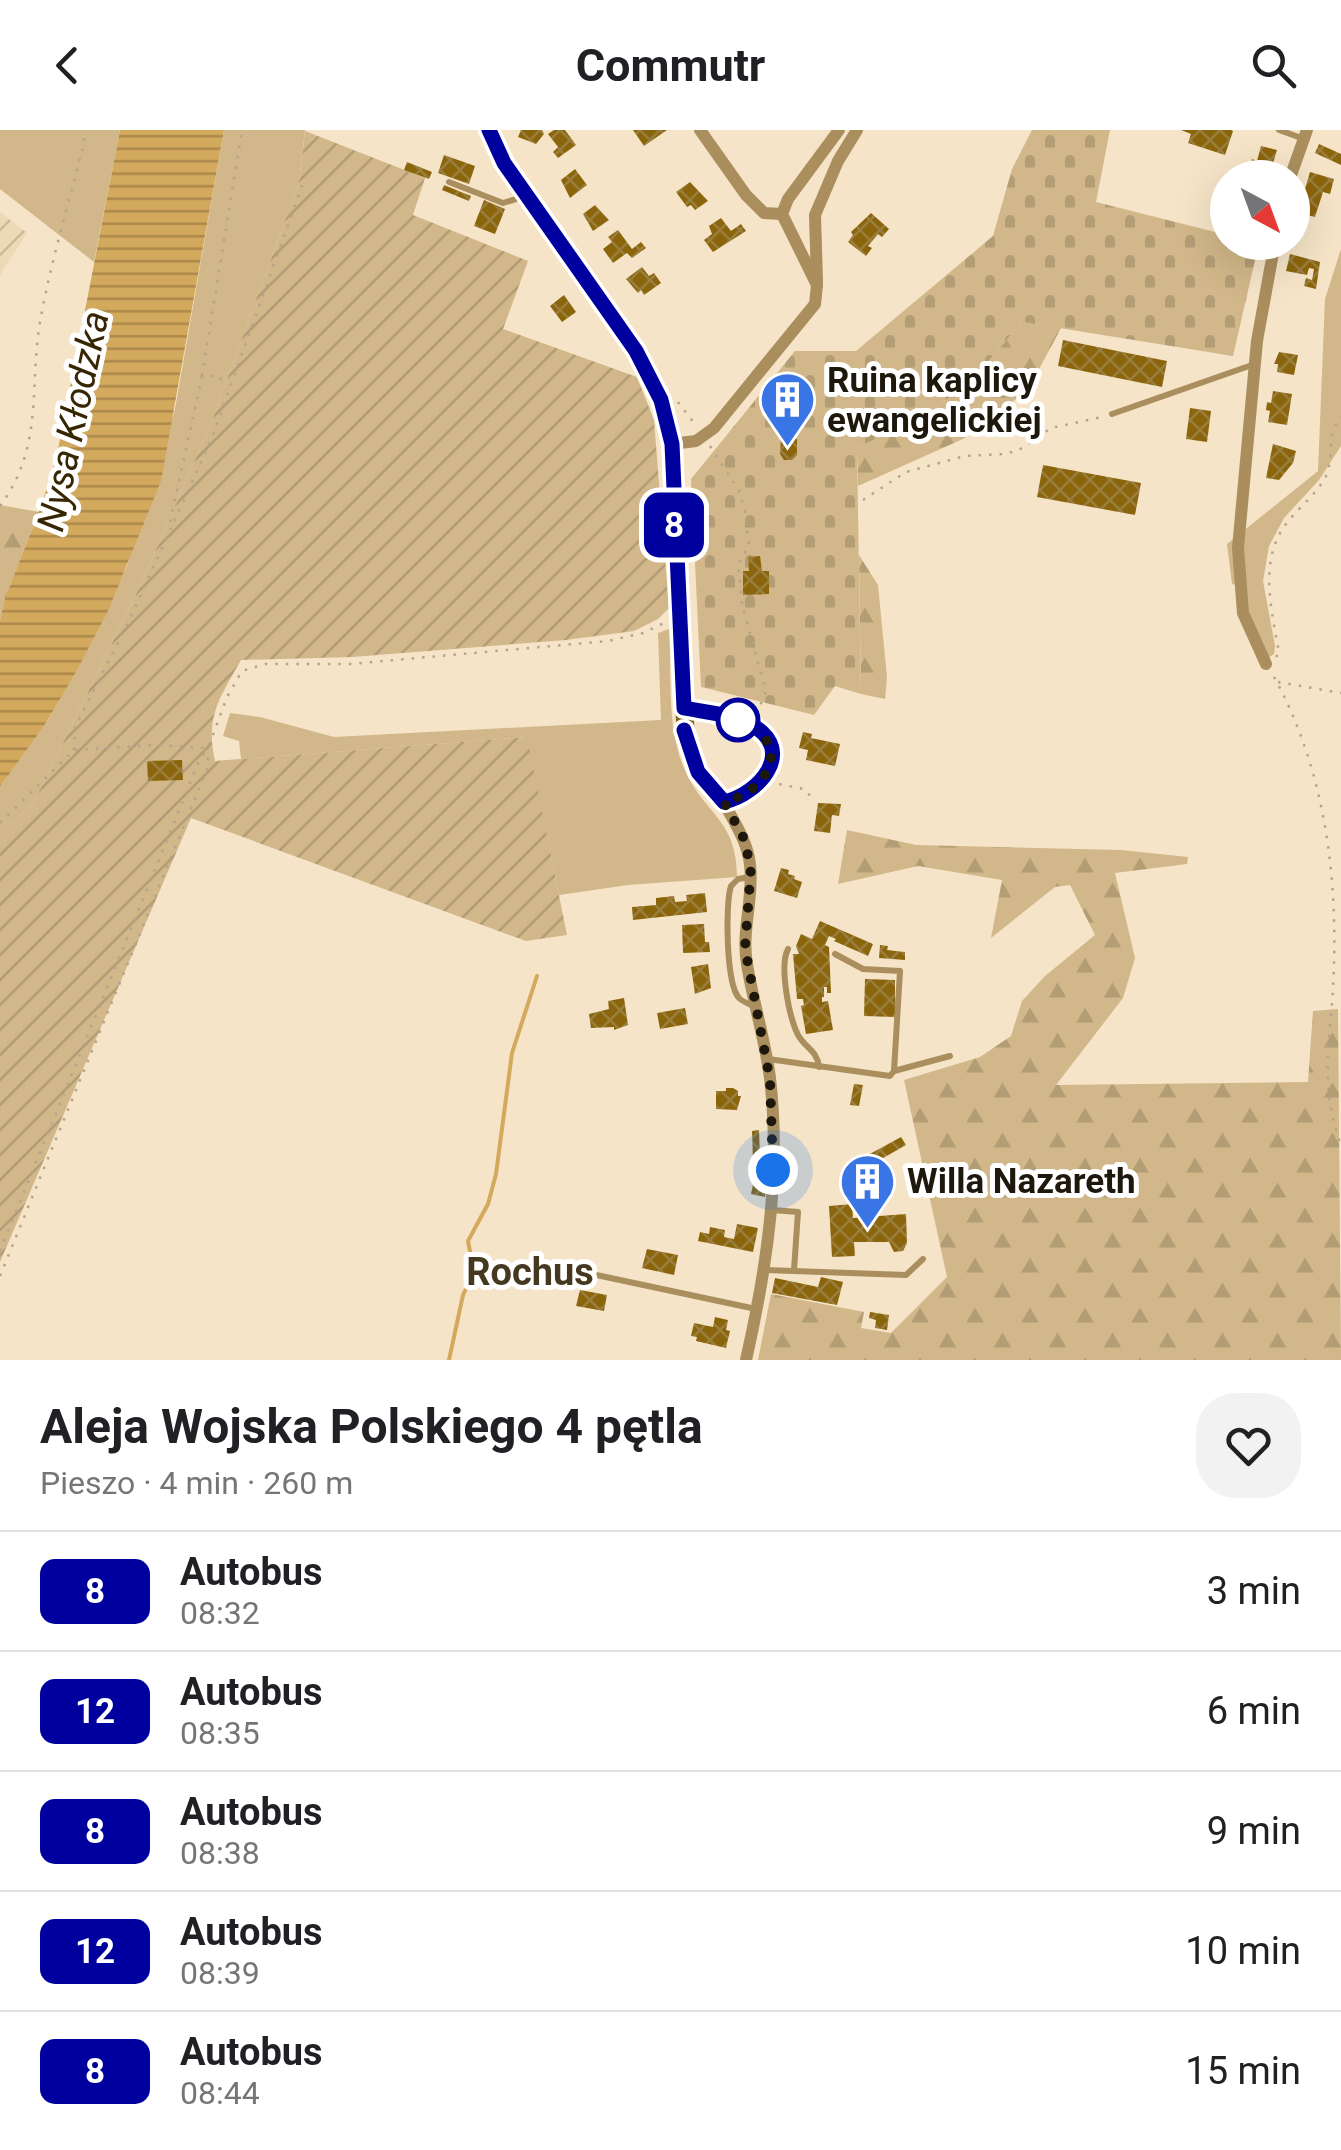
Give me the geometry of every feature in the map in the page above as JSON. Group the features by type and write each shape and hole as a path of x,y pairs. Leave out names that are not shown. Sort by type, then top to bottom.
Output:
{"street":[{"path":"489,130 497,151 649,373 661,400 672,444 686,742 692,760 724,802 743,837 751,877 745,948 767,1059 773,1130 765,1270 746,1360"},
{"path":"700,130 746,195 764,213 782,214"},
{"path":"817,285 782,214 788,199 840,130"},
{"path":"672,444 704,437 722,420 815,304 815,215 838,162 858,130"},
{"path":"1296,160 1305,134"},
{"path":"1266,664 1243,613 1238,548 1254,365 1272,260"}],"lane":[{"path":"1279,130 1305,134"},
{"path":"448,182 504,203 527,195"},
{"path":"1112,414 1254,365"},
{"path":"684,708 751,725 770,749 769,769 763,780 744,795 724,802"},
{"path":"751,877 738,879 731,886 727,928 734,988 739,999 757,1008"},
{"path":"788,949 784,957 787,996 796,1031 817,1054 819,1067"},
{"path":"834,954 864,969 900,970 894,1072"},
{"path":"767,1059 890,1076 950,1056"},
{"path":"771,1210 798,1212 794,1270"},
{"path":"765,1270 906,1276 923,1259"},
{"path":"587,1273 758,1310"}],"path":[{"path":"0,506 20,471 28,443 36,406 35,364 40,324 84,130"},
{"path":"169,528 202,376 242,130"},
{"path":"74,750 74,727 128,625 212,438 303,183"},
{"path":"202,376 217,376 230,385"},
{"path":"863,500 906,472 965,456 1019,450 1051,428 1112,414"},
{"path":"1341,417 1330,436 1328,472 1284,526 1274,548 1268,579 1279,653 1266,664 1313,763 1322,802 1333,922 1333,988 1327,1047 1330,1103 1341,1147"},
{"path":"704,437 740,492 745,512 749,546 738,564 742,604 766,692 751,725"},
{"path":"0,1251 198,761 208,748 227,697 242,671 266,664 350,664 608,640 643,633 680,616"},
{"path":"1277,682 1341,693"},
{"path":"0,823 74,750 155,745 208,748"},
{"path":"0,1276 208,766 208,748"},
{"path":"772,783 804,788 814,800"}],"shaded area":[{"path":"0,212 27,233 0,275"}],"green space":[{"path":"0,130 120,130 94,262 0,189"},
{"path":"224,130 305,130 299,182 212,421 141,584 33,804 0,834 0,787 75,674 127,566 175,409"},
{"path":"1032,130 1110,130 1096,202 1210,231 1210,260 1255,260 1233,356 1022,322 966,387 912,421 857,448 861,694 835,686 814,715 701,687 691,479 795,351 856,351 993,236 1012,169"},
{"path":"305,131 425,178 413,215 528,261 503,329 637,377 654,420 669,608 658,619 634,631 566,640 352,657 241,660 213,719 215,761 527,737 567,935 526,941 191,818 0,1262 0,834 33,804 141,584 212,421 299,182"},
{"path":"1341,249 1341,446 1319,480 1284,518 1269,546 1263,581 1275,646 1274,654 1268,658 1247,612 1245,587 1232,584 1227,544 1318,471 1325,299"},
{"path":"1022,322 1061,328 1028,390 965,438 858,486 857,448 912,421 966,387"},
{"path":"0,505 39,512 5,598 0,621"},
{"path":"859,555 878,585 887,677 885,699 861,694"},
{"path":"669,629 672,717 678,752 692,783 725,829 736,857 737,877 628,885 559,895 526,737 241,759 239,741 223,736 230,713 334,737 661,720 658,633"},
{"path":"847,830 916,845 1121,850 1188,857 1187,864 1115,873 1135,958 1123,998 1056,1085 1308,1082 1313,1011 1338,1009 1341,1360 758,1360 771,1294 864,1312 861,1328 891,1333 947,1277 904,1080 980,1057 1011,1036 1022,1001 1045,976 1095,935 1070,885 1055,887 991,938 1002,880 918,866 838,884"}],"water":[{"name":"Nysa Kłodzka","path":"120,130 224,130 161,481 108,611 75,674 0,787 0,621 56,460"}],"building":[{"path":"521,130 542,130 544,134 536,144 518,137"},
{"path":"565,130 576,145 558,158 553,152 558,147 548,134"},
{"path":"633,130 667,130 644,146"},
{"path":"1181,130 1233,131 1225,155 1188,143 1191,134"},
{"path":"1319,144 1341,154 1341,165 1315,153"},
{"path":"1261,146 1277,150 1274,160 1257,160"},
{"path":"444,155 475,166 469,184 438,173"},
{"path":"407,162 432,172 429,179 404,170"},
{"path":"575,169 587,185 570,198 561,180"},
{"path":"1310,172 1334,179 1330,194 1323,192 1315,217 1310,216"},
{"path":"690,182 708,201 695,210 691,205 687,207 676,192"},
{"path":"444,185 471,196 469,201 442,190"},
{"path":"484,200 505,209 495,234 474,226"},
{"path":"595,205 609,220 593,231 583,214"},
{"path":"871,213 889,229 882,237 878,234 868,246 872,248 866,256 848,242 851,232"},
{"path":"721,218 731,231 741,224 746,231 713,252 704,240 712,234 709,226"},
{"path":"618,230 632,249 641,242 646,248 632,258 627,253 613,263 603,249 612,242 608,237"},
{"path":"1289,260 1320,262 1316,289 1304,286 1306,278 1312,280 1314,269 1309,268 1307,275 1286,271"},
{"path":"642,267 649,276 654,273 661,283 644,295 626,279"},
{"path":"564,295 576,312 562,322 550,306"},
{"path":"1063,340 1167,361 1162,387 1058,366"},
{"path":"1279,352 1298,355 1294,375 1277,372 1278,364 1274,364"},
{"path":"1273,391 1292,394 1287,425 1268,422 1267,402 1271,403"},
{"path":"1190,408 1211,411 1207,442 1186,439"},
{"name":"Ruina kaplicy ewangelickiej","path":"781,438 797,439 797,455 792,460 784,460 780,454"},
{"path":"1273,444 1296,451 1293,463 1279,480 1266,478"},
{"path":"1043,465 1141,483 1135,515 1037,497"},
{"path":"760,556 762,571 769,571 769,594 743,595 743,571 749,571 748,557"},
{"path":"803,732 812,734 811,738 840,744 835,766 806,760 808,750 799,748"},
{"path":"182,760 183,780 148,781 147,761"},
{"path":"818,803 841,804 839,816 832,815 830,833 814,831"},
{"path":"781,868 802,882 797,898 774,891"},
{"path":"705,893 707,912 633,920 632,907 656,905 656,898 674,896 675,902 687,901 686,895"},
{"path":"820,921 873,944 868,956 829,936 825,945 829,947 831,993 824,987 822,1002 828,1001 833,1030 806,1034 803,999 797,999 793,954 799,954 796,946 801,934 812,939"},
{"path":"704,924 710,952 683,953 682,925"},
{"path":"880,945 905,952 905,960 879,958"},
{"path":"708,964 711,988 695,994 691,967"},
{"path":"865,979 895,980 895,1017 864,1016"},
{"path":"624,998 628,1025 614,1030 591,1028 589,1014 609,1009 608,1001"},
{"path":"685,1008 688,1024 660,1029 657,1013"},
{"path":"854,1084 863,1085 859,1106 850,1105"},
{"path":"733,1088 741,1096 737,1110 716,1109 716,1091"},
{"path":"759,1130 760,1160 753,1161 752,1131"},
{"path":"901,1137 906,1145 862,1170 857,1161"},
{"path":"754,1180 768,1183 765,1197 751,1194"},
{"name":"Willa Nazareth","path":"852,1204 853,1218 906,1214 907,1243 903,1251 894,1252 889,1242 854,1242 855,1256 832,1257 829,1206"},
{"path":"737,1224 758,1228 753,1252 698,1241 700,1232 709,1234 710,1227 725,1230 724,1237 734,1239"},
{"path":"647,1249 678,1255 674,1275 642,1268"},
{"path":"821,1277 843,1282 837,1305 772,1293 775,1278 818,1287"},
{"path":"580,1290 607,1295 604,1311 576,1306"},
{"path":"870,1312 889,1315 887,1330 875,1328 876,1320 869,1318"},
{"path":"715,1317 728,1320 726,1348 696,1341 697,1337 691,1336 694,1323 713,1327"}],"waterway":[{"path":"449,1360 463,1295 474,1272 468,1241 488,1204 496,1174 512,1053 537,976"}],"bus line":[{"name":"8","path":"489,130 504,163 636,351 661,400 672,444 684,708 728,717 759,730 770,749 769,769 754,788 724,802 698,772 684,730"}],"place":[{"name":"Ruina kaplicy ewangelickiej","path":"788,449"},
{"name":"Willa Nazareth","path":"868,1230"}],"district":[{"name":"Rochus","path":"530,1272"}],"route":[{"path":"738,720 759,730 772,759 763,780 744,795 724,802 743,837 751,867 745,948 770,1080 773,1170"}]}
